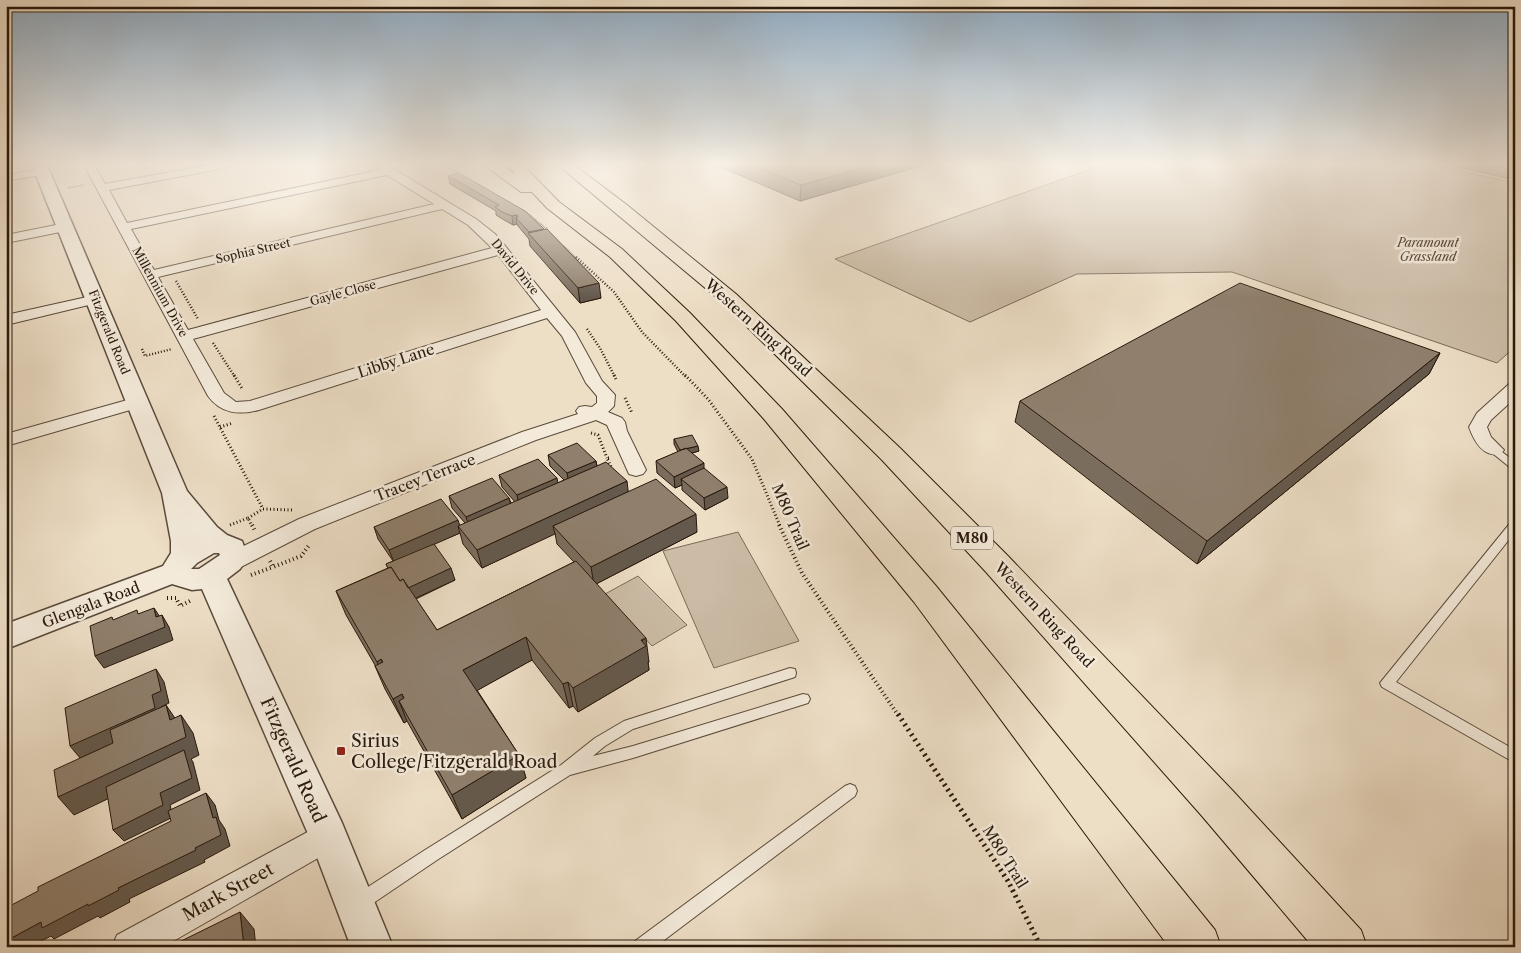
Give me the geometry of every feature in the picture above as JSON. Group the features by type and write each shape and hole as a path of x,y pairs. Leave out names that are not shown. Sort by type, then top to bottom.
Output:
{"highway":[{"path":"541,209 551,218 584,227 616,253 682,317 773,414 925,594 1198,947"},
{"path":"545,209 551,218"},
{"name":"Western Ring Road","path":"623,209 729,298 891,454 1084,658 1217,803 1344,947"}],"street":[{"name":"Fitzgerald Road","path":"59,209 175,493 186,541 181,564"},
{"name":"Millennium Drive","path":"115,209 217,396 239,415"},
{"path":"124,227 201,209"},
{"name":"Sophia Street","path":"150,275 429,209"},
{"name":"David Drive","path":"449,209 485,232 576,345 595,384 606,395 605,406 590,414"},
{"path":"6,239 66,227"},
{"name":"Gayle Close","path":"185,336 501,250"},
{"path":"6,320 96,299"},
{"name":"Libby Lane","path":"239,415 289,396 551,312"},
{"path":"1494,450 1483,439 1478,427 1483,417 1514,391"},
{"path":"6,440 138,402"},
{"path":"590,414 618,431 636,470"},
{"name":"Tracey Terrace","path":"222,557 590,414"},
{"name":"Fitzgerald Road","path":"175,493 207,533 222,557 372,947"},
{"path":"181,564 185,579 192,580 222,557"},
{"name":"Glengala Road","path":"6,637 181,564"},
{"name":"Mark Street","path":"129,947 328,836"}],"lane":[{"path":"1494,450 1515,467"},
{"path":"1515,524 1387,683 1515,757"},
{"path":"355,906 431,855 566,770 600,742 630,725 790,673"},
{"path":"566,770 634,752 803,698"},
{"path":"641,947 850,791"}],"path":[{"path":"524,211 551,218"},
{"name":"M80 Trail","path":"561,244 614,292 642,332 708,399 748,453 761,478 778,523 802,573 924,752 998,866 1012,889 1041,947"},
{"path":"170,271 242,390 249,391"},
{"path":"220,428 239,415"}],"green space":[{"name":"Paramount Grassland","path":"976,209 1515,209 1515,347 1497,363 1232,272 1077,274 970,322 835,259"},
{"path":"738,532 799,641 714,668 663,551"},
{"path":"638,576 687,625 652,646 605,594"}],"building":[{"path":"498,209 522,209 544,229 529,232 516,218 518,217 517,215 512,216"},
{"path":"547,229 599,283 578,288 528,233"},
{"path":"1240,283 1440,353 1207,541 1020,401"},
{"path":"692,435 698,446 680,450 674,439"},
{"path":"577,443 596,461 567,473 548,455"},
{"path":"686,448 704,463 674,477 656,461"},
{"path":"538,459 557,478 517,495 499,475"},
{"path":"606,462 627,481 477,550 458,526"},
{"path":"704,468 727,487 704,498 681,479"},
{"path":"492,478 509,498 466,517 449,496"},
{"path":"656,479 696,514 591,567 553,526"},
{"path":"441,499 458,520 389,550 374,527"},
{"path":"434,544 451,568 408,588 403,579 400,581 391,567 388,568 386,564"},
{"path":"576,561 646,638 641,640 646,646 573,688 568,682 563,684 526,637 463,670 519,755 452,795 399,701 404,698 402,694 393,699 375,666 383,662 381,659 377,662 336,591 391,567 400,581 403,579 437,630"},
{"path":"154,608 156,617 162,615 165,627 95,656 90,626 112,617 113,620 137,610 138,614"},
{"path":"156,669 161,691 152,695 155,708 70,746 65,708"},
{"path":"166,705 170,720 181,715 186,737 58,797 54,770 113,743 110,730"},
{"path":"184,750 192,778 160,793 163,805 113,830 106,787"},
{"path":"206,793 213,818 216,817 221,835 195,848 196,850 118,888 119,890 88,906 88,904 42,928 41,922 6,941 6,908 38,891 38,887 171,821 168,811"},
{"path":"240,912 244,947 169,947"}],"place":[{"name":"Sirius College/Fitzgerald Road","path":"341,751"}]}
